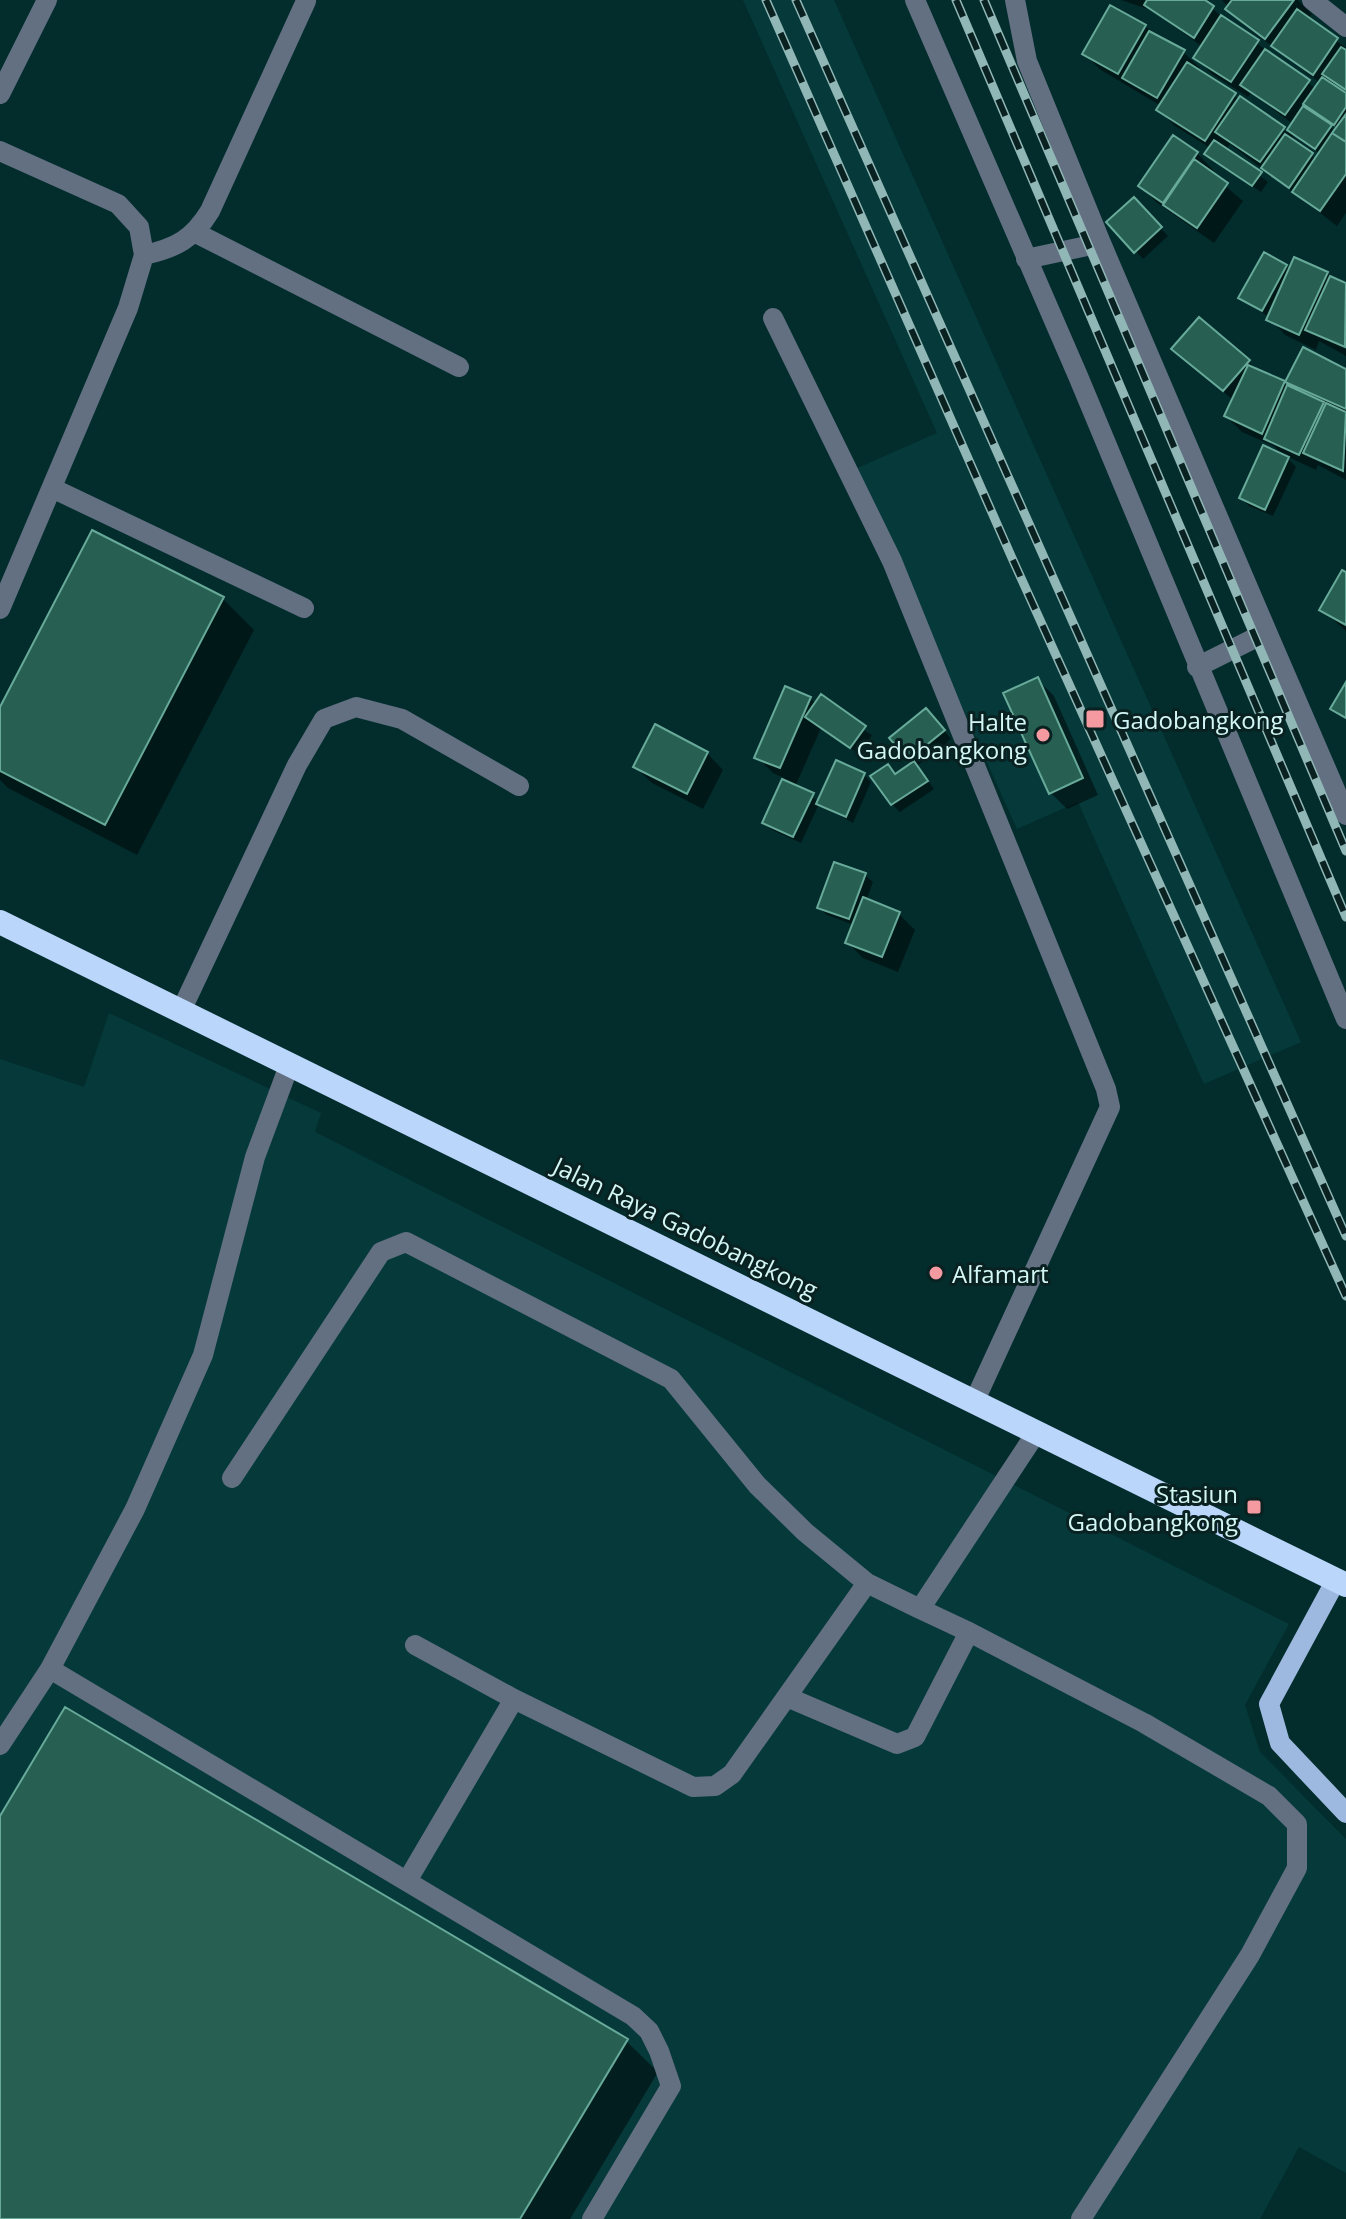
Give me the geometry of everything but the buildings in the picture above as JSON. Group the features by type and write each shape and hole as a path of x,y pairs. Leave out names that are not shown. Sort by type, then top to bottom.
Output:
{"highway":[{"name":"Jalan Raya Gadobangkong","path":"0,922 1341,1582"}],"main road":[{"path":"1341,1582 1269,1704 1280,1743 1346,1813"}],"street":[{"path":"0,94 47,0"},
{"path":"915,0 1346,1019"},
{"path":"1015,0 1027,61 1101,243 1346,815"},
{"path":"1312,0 1346,27"},
{"path":"144,255 183,243 196,233 210,211 306,1"},
{"path":"0,151 118,204 139,227 144,255 128,308 54,489 0,609"},
{"path":"196,233 459,367"},
{"path":"1026,259 1101,243"},
{"path":"773,318 892,561 1100,1074 1110,1107 1109,1116 975,1400"},
{"path":"54,489 304,608"},
{"path":"1197,667 1267,632"},
{"path":"181,1011 297,765 324,719 356,707 402,719 519,786"},
{"path":"0,1745 50,1669 135,1509 203,1355 255,1157 290,1063"},
{"path":"232,1478 381,1252 406,1242 671,1379 757,1485 805,1532 867,1583 1144,1723 1269,1796 1297,1824 1297,1868 1250,1955 1081,2219"},
{"path":"920,1609 1036,1433"},
{"path":"415,1645 514,1699 693,1787 715,1786 732,1774 867,1583"},
{"path":"787,1697 897,1744 915,1737 969,1632"},
{"path":"50,1669 633,2016 654,2041 671,2086 592,2219"},
{"path":"407,1881 514,1699"}],"shaded area":[{"path":"743,0 834,0 1301,1042 1204,1084 1078,802 1017,829 855,469 937,433"},
{"path":"109,1013 321,1113 315,1132 1289,1624 1245,1705 1260,1752 1346,1839 1346,2173 1299,2147 1260,2219 0,2219 0,1059 84,1087"}],"railway":[{"path":"766,0 1012,558 1346,1296"},
{"path":"796,0 1346,1236"},
{"path":"956,0 1346,917"},
{"path":"984,0 1346,851"}],"place":[{"name":"Gadobangkong","path":"1095,719"},
{"name":"Halte Gadobangkong","path":"1043,735"},
{"name":"Alfamart","path":"936,1273"},
{"name":"Stasiun Gadobangkong","path":"1254,1507"}]}
